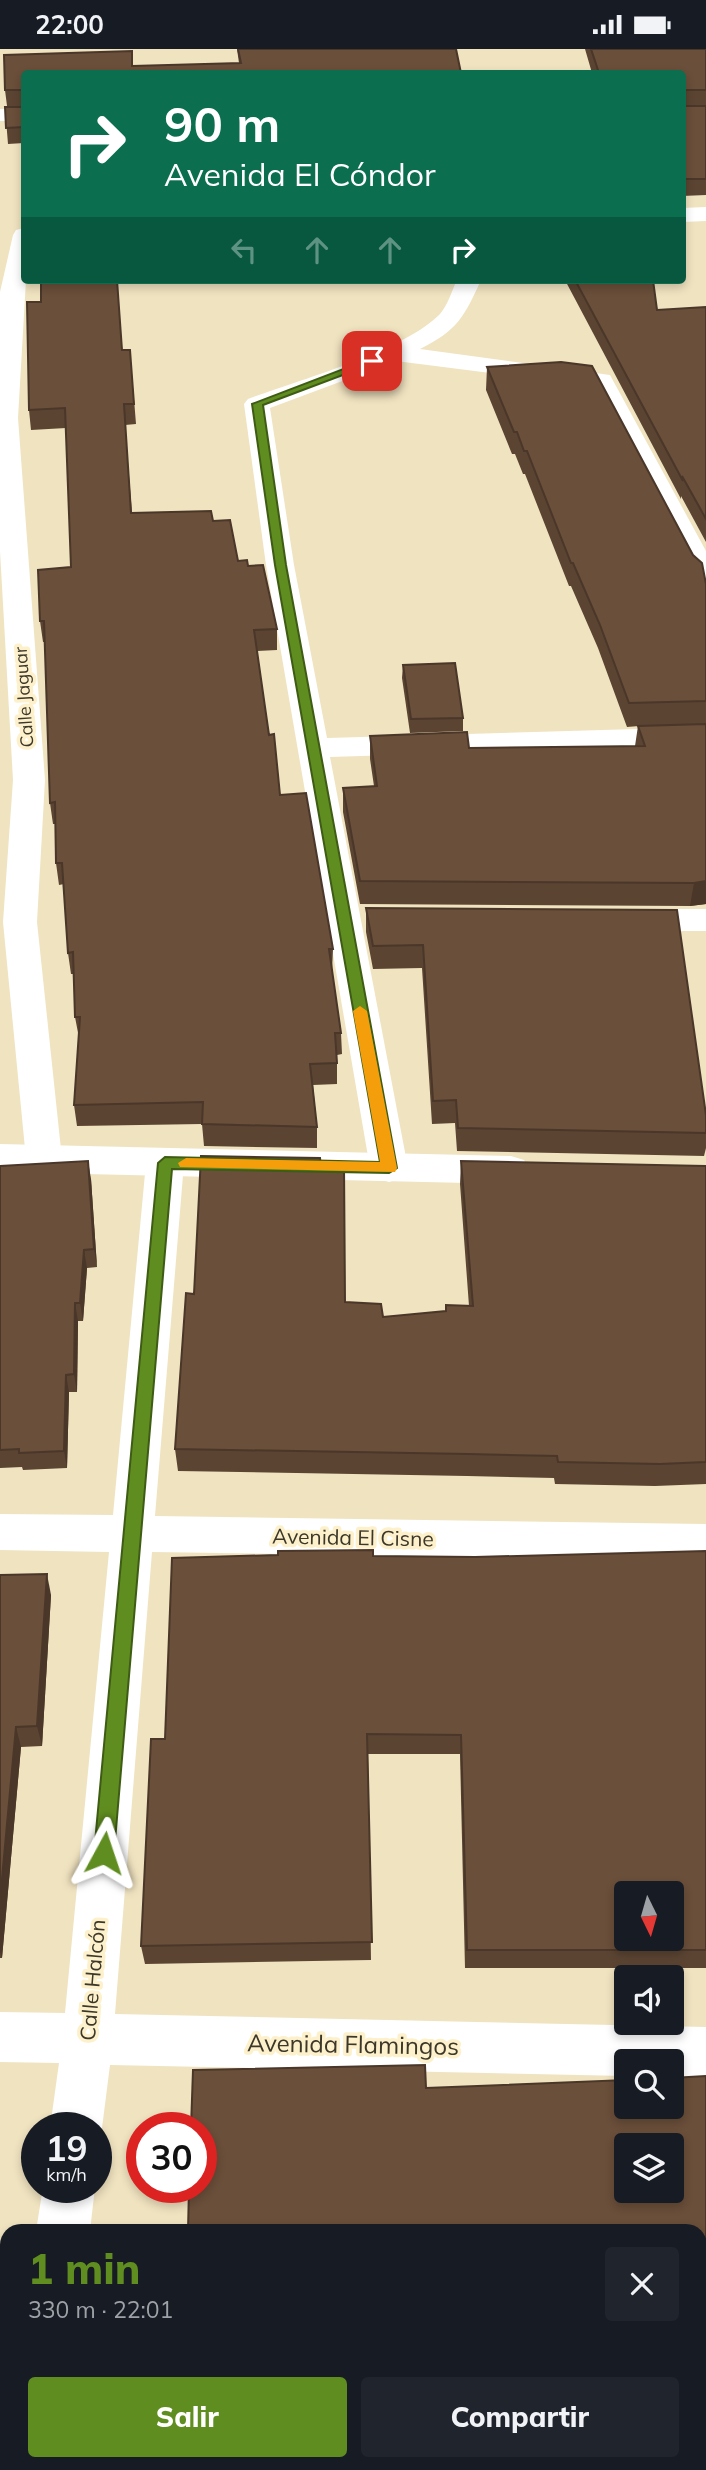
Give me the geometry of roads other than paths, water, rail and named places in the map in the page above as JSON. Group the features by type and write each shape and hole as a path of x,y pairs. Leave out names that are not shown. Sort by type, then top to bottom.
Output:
{"street":[{"path":"0,115 21,115"},
{"path":"686,215 706,214"},
{"name":"Calle Jaguar","path":"21,248 12,289 2,418 8,564 29,781 10,922 44,1159"},
{"path":"389,1168 357,918 313,748 281,565 257,404 394,353 430,334 453,315 467,284"},
{"path":"394,353 601,380 706,577"},
{"path":"313,748 706,736"},
{"path":"594,919 706,920"},
{"path":"0,1159 541,1170"},
{"name":"Calle Halcón","path":"78,2112 88,2039 165,1163"},
{"name":"Avenida El Cisne","path":"0,1532 706,1542"},
{"name":"Avenida Flamingos","path":"0,2037 706,2052"},
{"path":"64,2224 67,2203"}]}
